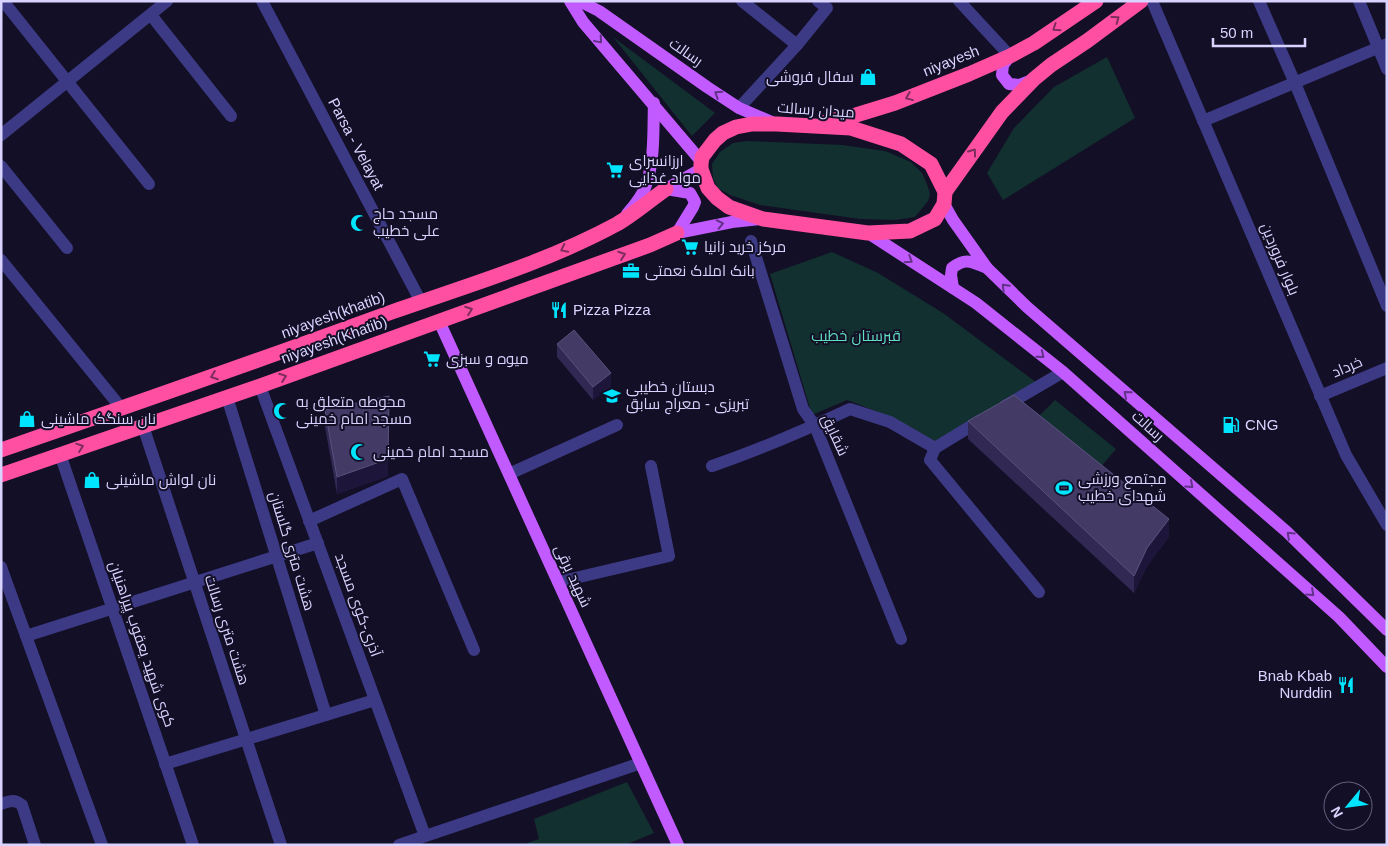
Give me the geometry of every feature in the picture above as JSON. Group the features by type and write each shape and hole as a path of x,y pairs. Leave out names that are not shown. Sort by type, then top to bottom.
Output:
{"highway":[{"path":"701,165 708,188 717,198 729,207 763,219 868,234 910,231 934,219 944,198 1002,112 1034,79 1141,1"},
{"name":"niyayesh","path":"807,126 856,115 895,103 969,74 1034,43 1092,2"},
{"name":"میدان رسالت","path":"701,165 707,149 715,140 723,133 736,127 752,124 777,124 851,128 902,144 931,164 944,198"},
{"name":"niyayesh(khatib)","path":"3,447 122,409 421,302 488,280 552,255 618,223 666,189"},
{"name":"niyayesh(Khatib)","path":"1,475 260,386 650,245 677,233"}],"main road":[{"path":"570,1 583,22 654,103 701,165 666,189"},
{"name":"رسالت","path":"579,1 599,11 739,108 777,124"},
{"path":"1010,56 1003,65 1002,75 1009,84 1019,85 1034,79"},
{"path":"618,223 634,207 646,186 652,159 654,103"},
{"path":"666,189 690,193 695,202 677,233"},
{"name":"رسالت","path":"944,198 953,220 987,268 1040,320 1287,532 1387,630"},
{"path":"677,233 732,222 763,219"},
{"name":"رسالت","path":"868,234 976,303 1063,372 1339,617 1387,667"},
{"path":"953,288 952,268 959,262 971,261 987,268"},
{"name":"شهید برقی","path":"439,321 678,845"}],"street":[{"path":"3,1 149,184"},
{"path":"1,135 167,1"},
{"name":"Parsa - Velayat","path":"262,1 421,302"},
{"path":"742,1 797,45"},
{"path":"739,108 797,45 827,8 818,1"},
{"path":"959,1 1010,56"},
{"name":"بلوار فروردین","path":"1152,1 1346,455 1387,525"},
{"path":"1259,1 1387,306"},
{"path":"1359,1 1382,46 1387,69"},
{"path":"151,14 231,116"},
{"path":"1203,121 1382,46"},
{"path":"1,166 67,248"},
{"name":"شقایق","path":"751,241 803,409 815,426 901,639"},
{"path":"1,260 122,409"},
{"name":"خرداد","path":"1320,396 1387,368"},
{"path":"1038,592 930,460 935,448 1063,372"},
{"name":"آذری-کوی مسجد","path":"260,386 425,836"},
{"name":"هشت متری گلستان","path":"227,397 326,715"},
{"path":"712,466 745,455 815,426 850,409 890,422 935,448"},
{"path":"509,474 617,425"},
{"name":"هشت متری رسالت","path":"143,426 280,845"},
{"name":"کوی شهید یعقوب پیراهنیان","path":"60,454 193,845"},
{"path":"558,582 669,556 651,466"},
{"path":"309,521 402,479 474,650"},
{"path":"26,636 318,543"},
{"path":"1,567 102,845"},
{"path":"165,764 376,700"},
{"path":"402,844 641,763"},
{"path":"1,804 17,801 22,805 35,845"}],"green space":[{"path":"613,37 715,113 692,136"},
{"path":"1107,57 1135,118 1003,200 987,173 1014,128 1054,87"},
{"path":"748,141 842,145 885,151 911,162 922,173 930,194 928,201 915,217 895,220 860,219 760,205 730,195 718,188 713,178 712,164 720,152 733,143"},
{"name":"قبرستان خطیب","path":"832,252 878,273 943,313 1037,383 934,442 891,417 847,400 812,415 770,274"},
{"path":"1055,400 1116,449 1094,475 1032,423"},
{"path":"627,782 654,833 625,845 528,845 527,843 539,839 534,819"}],"building":[{"path":"574,330 611,373 593,387 557,344"},
{"name":"مجتمع ورزشی شهدای خطیب","path":"1014,395 1169,519 1147,548 1134,576 968,421"},
{"name":"مسجد امام خمینی","path":"389,396 388,459 337,477 325,410"}],"place":[{"name":"سفال فروشی","path":"868,77"},
{"name":"ارزانسرای مواد غذایی","path":"615,170"},
{"name":"مسجد حاج علی خطیب","path":"359,223"},
{"name":"مرکز خرید زانیا","path":"690,247"},
{"name":"بانک املاک نعمتی","path":"631,271"},
{"name":"Pizza Pizza","path":"559,310"},
{"name":"میوه و سبزی","path":"432,359"},
{"name":"دبستان خطیبی تبریزی - معراج سابق","path":"612,396"},
{"name":"محوطه متعلق به مسجد امام خمینی","path":"282,411"},
{"name":"نان سنگک ماشینی","path":"27,419"},
{"name":"CNG","path":"1231,425"},
{"name":"مسجد امام خمینی","path":"359,452"},
{"name":"نان لواش ماشینی","path":"92,480"},
{"name":"مجتمع ورزشی شهدای خطیب","path":"1064,488"},
{"name":"Bnab Kbab Nurddin","path":"1346,685"}]}
